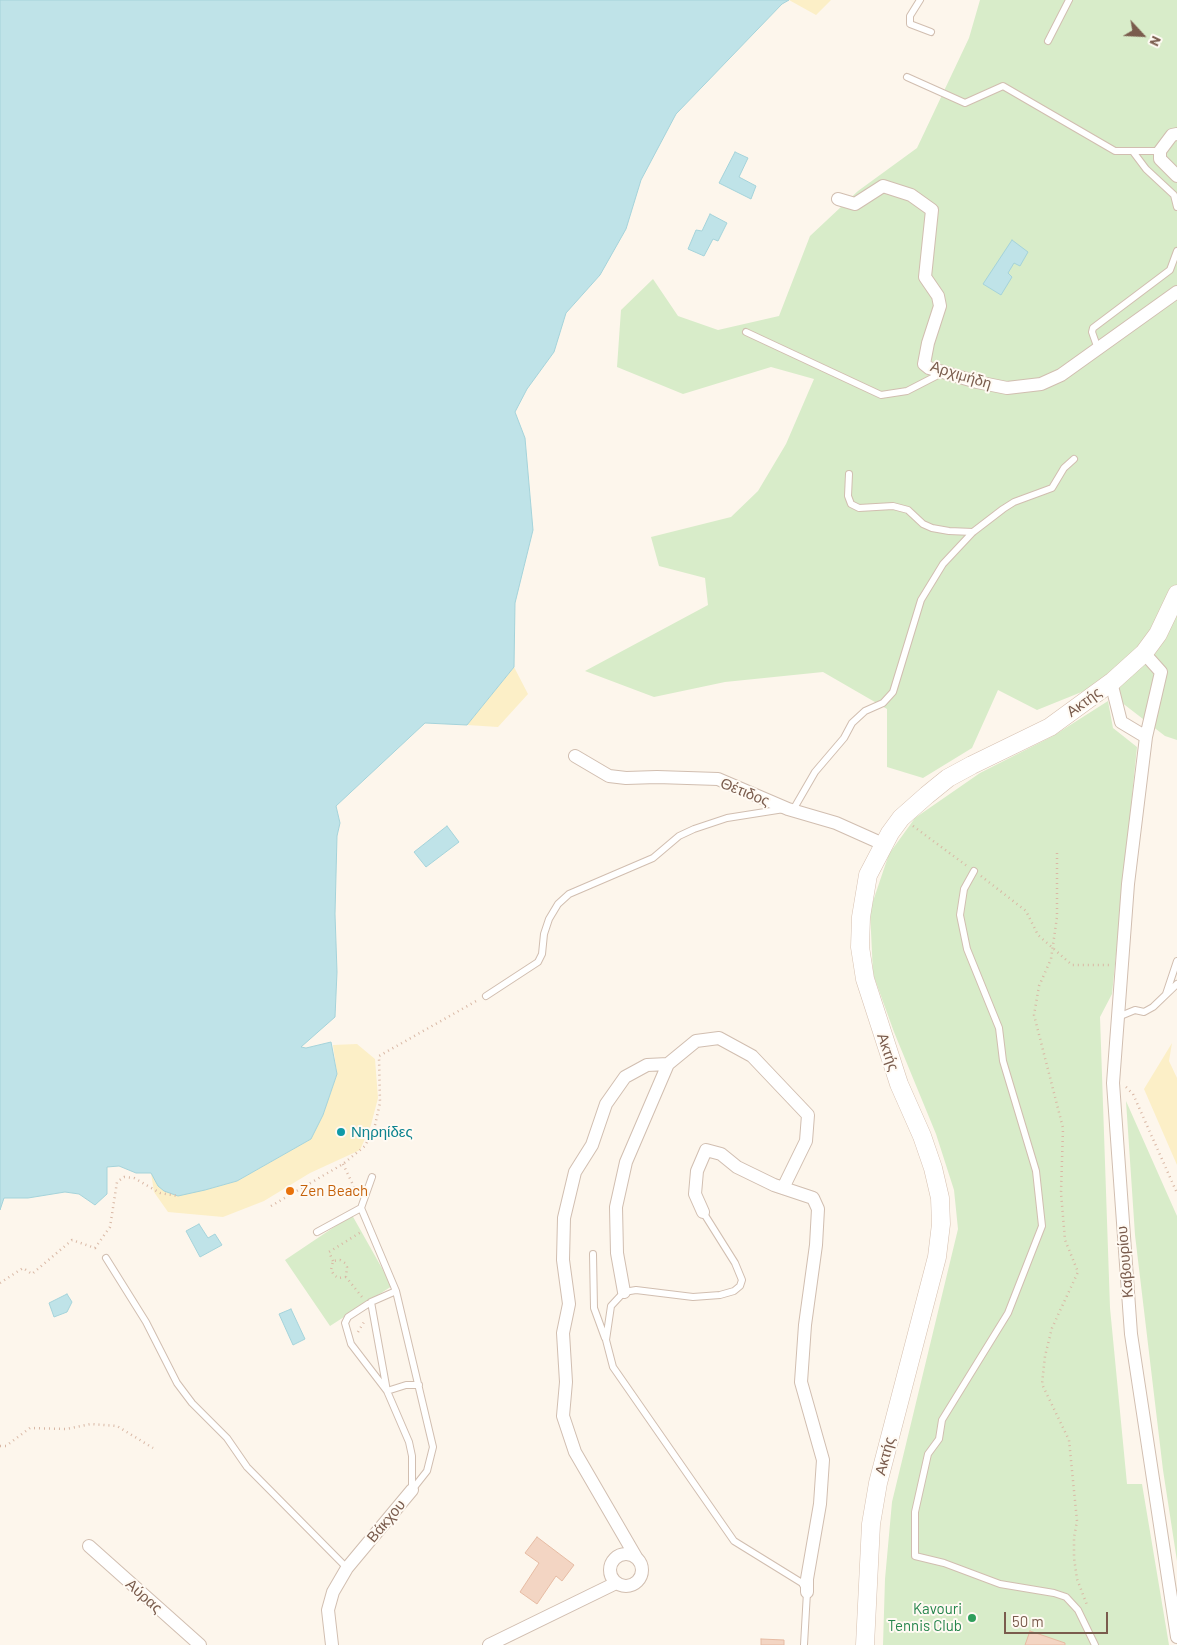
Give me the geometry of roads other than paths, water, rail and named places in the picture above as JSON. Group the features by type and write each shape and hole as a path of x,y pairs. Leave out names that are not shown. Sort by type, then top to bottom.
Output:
{"street":[{"path":"1177,134 1172,135 1160,151 1160,159 1177,176"},
{"name":"Αρχιμήδη","path":"838,199 855,204 883,186 911,195 932,210 926,277 938,296 940,306 928,343 924,364 930,368 993,386 1026,388 1041,384 1060,375 1177,292"},
{"name":"Ακτής","path":"864,1645 871,1524 878,1483 937,1257 941,1224 940,1198 934,1168 899,1084 864,979 860,947 861,917 868,875 883,844 901,818 948,778 1050,727 1111,682 1144,653 1158,634 1177,594"},
{"name":"Καβουρίου","path":"1144,653 1161,672 1146,737 1128,884 1113,1083 1131,1334 1177,1637"},
{"path":"1111,682 1121,722 1146,737"},
{"name":"Θέτιδος","path":"575,756 609,776 626,778 718,779 791,809 836,823 883,844"},
{"path":"624,1292 617,1253 616,1207 626,1162 668,1064 696,1041 719,1038 752,1056 808,1115 806,1140 783,1188"},
{"path":"636,1557 624,1554 613,1560 610,1572 616,1582 627,1586 638,1581 642,1568 636,1557 576,1452 563,1416 566,1382 563,1333 569,1304 563,1260 564,1218 575,1172 592,1145 606,1104 625,1077 647,1065 668,1064"},
{"path":"703,1212 695,1194 697,1171 706,1150 720,1154 737,1167 783,1188 812,1198 818,1209 816,1245 805,1324 801,1382 823,1460 820,1504 807,1579 807,1592"},
{"name":"Βάκχου","path":"332,1645 328,1610 333,1592 346,1568 412,1490"},
{"name":"Αύρας","path":"89,1546 200,1645"},
{"path":"489,1645 616,1582"}],"lane":[{"path":"920,0 910,16 910,24 931,32"},
{"path":"1048,41 1069,0"},
{"path":"907,77 966,102 1002,86 1115,151 1134,153 1160,151"},
{"path":"1134,153 1146,169 1174,194 1177,207"},
{"path":"1098,349 1092,332 1093,328 1170,270 1177,251"},
{"path":"746,332 881,395 906,392 932,376 945,372"},
{"path":"486,996 538,962 542,954 544,934 549,919 558,904 569,894 653,858 679,836 694,829 727,818 791,809 815,772 844,738 852,723 864,711 883,702 893,692 913,620 925,592 943,564 973,532 1014,502 1052,488 1064,468 1074,459"},
{"path":"849,474 848,496 851,504 859,508 893,506 908,510 924,524 932,528 973,532"},
{"path":"974,871 964,889 960,915 967,950 999,1028 1003,1061 1036,1171 1042,1226 1008,1314 942,1420 939,1439 928,1454 915,1512 915,1556 1000,1584 1054,1593 1066,1598 1078,1610 1095,1645"},
{"path":"1165,997 1177,961"},
{"path":"1117,1018 1134,1010 1144,1012 1165,997 1177,984"},
{"path":"317,1232 361,1208 372,1177"},
{"path":"361,1208 396,1291 433,1447 427,1471 412,1490"},
{"path":"606,1340 611,1306 624,1292 636,1290 693,1297 720,1295 734,1291 740,1286 742,1280 735,1263 703,1212"},
{"path":"593,1254 594,1308 606,1340 613,1367 734,1541 802,1583 807,1592 804,1645"},
{"path":"106,1258 146,1322 177,1383 192,1403 226,1438 247,1467 346,1568"},
{"path":"396,1291 369,1303 387,1391 406,1385 419,1385"},
{"name":"Βάκχου","path":"369,1303 348,1317 344,1323 350,1344 387,1391 412,1456 412,1490"}],"water":[{"path":"0,0 789,0 782,4 676,114 641,180 626,229 600,275 566,313 554,352 527,389 515,412 525,438 533,530 515,603 514,667 467,725 425,723 336,806 340,823 337,836 335,914 337,972 335,1017 301,1047 306,1048 331,1042 337,1074 323,1115 311,1139 237,1181 205,1190 178,1196 164,1191 158,1186 151,1173 136,1173 119,1166 107,1167 107,1194 95,1205 79,1194 65,1192 28,1198 4,1198 0,1210"},
{"path":"735,152 748,158 739,177 756,186 751,199 719,183"},
{"path":"710,214 727,223 718,241 713,239 704,256 688,249 696,230 702,231"},
{"path":"1012,240 1028,252 1020,266 1014,263 1008,273 1012,277 1001,295 983,284"},
{"path":"447,826 459,842 426,867 414,852"},
{"path":"199,1224 208,1238 215,1234 222,1245 200,1257 186,1231"},
{"path":"67,1294 72,1302 67,1312 54,1317 49,1303"},
{"path":"291,1309 305,1339 293,1345 279,1314"}],"place":[{"name":"Νηρηίδες","path":"341,1132"},
{"name":"Zen Beach","path":"290,1191"},
{"name":"Kavouri Tennis Club","path":"972,1618"}]}
